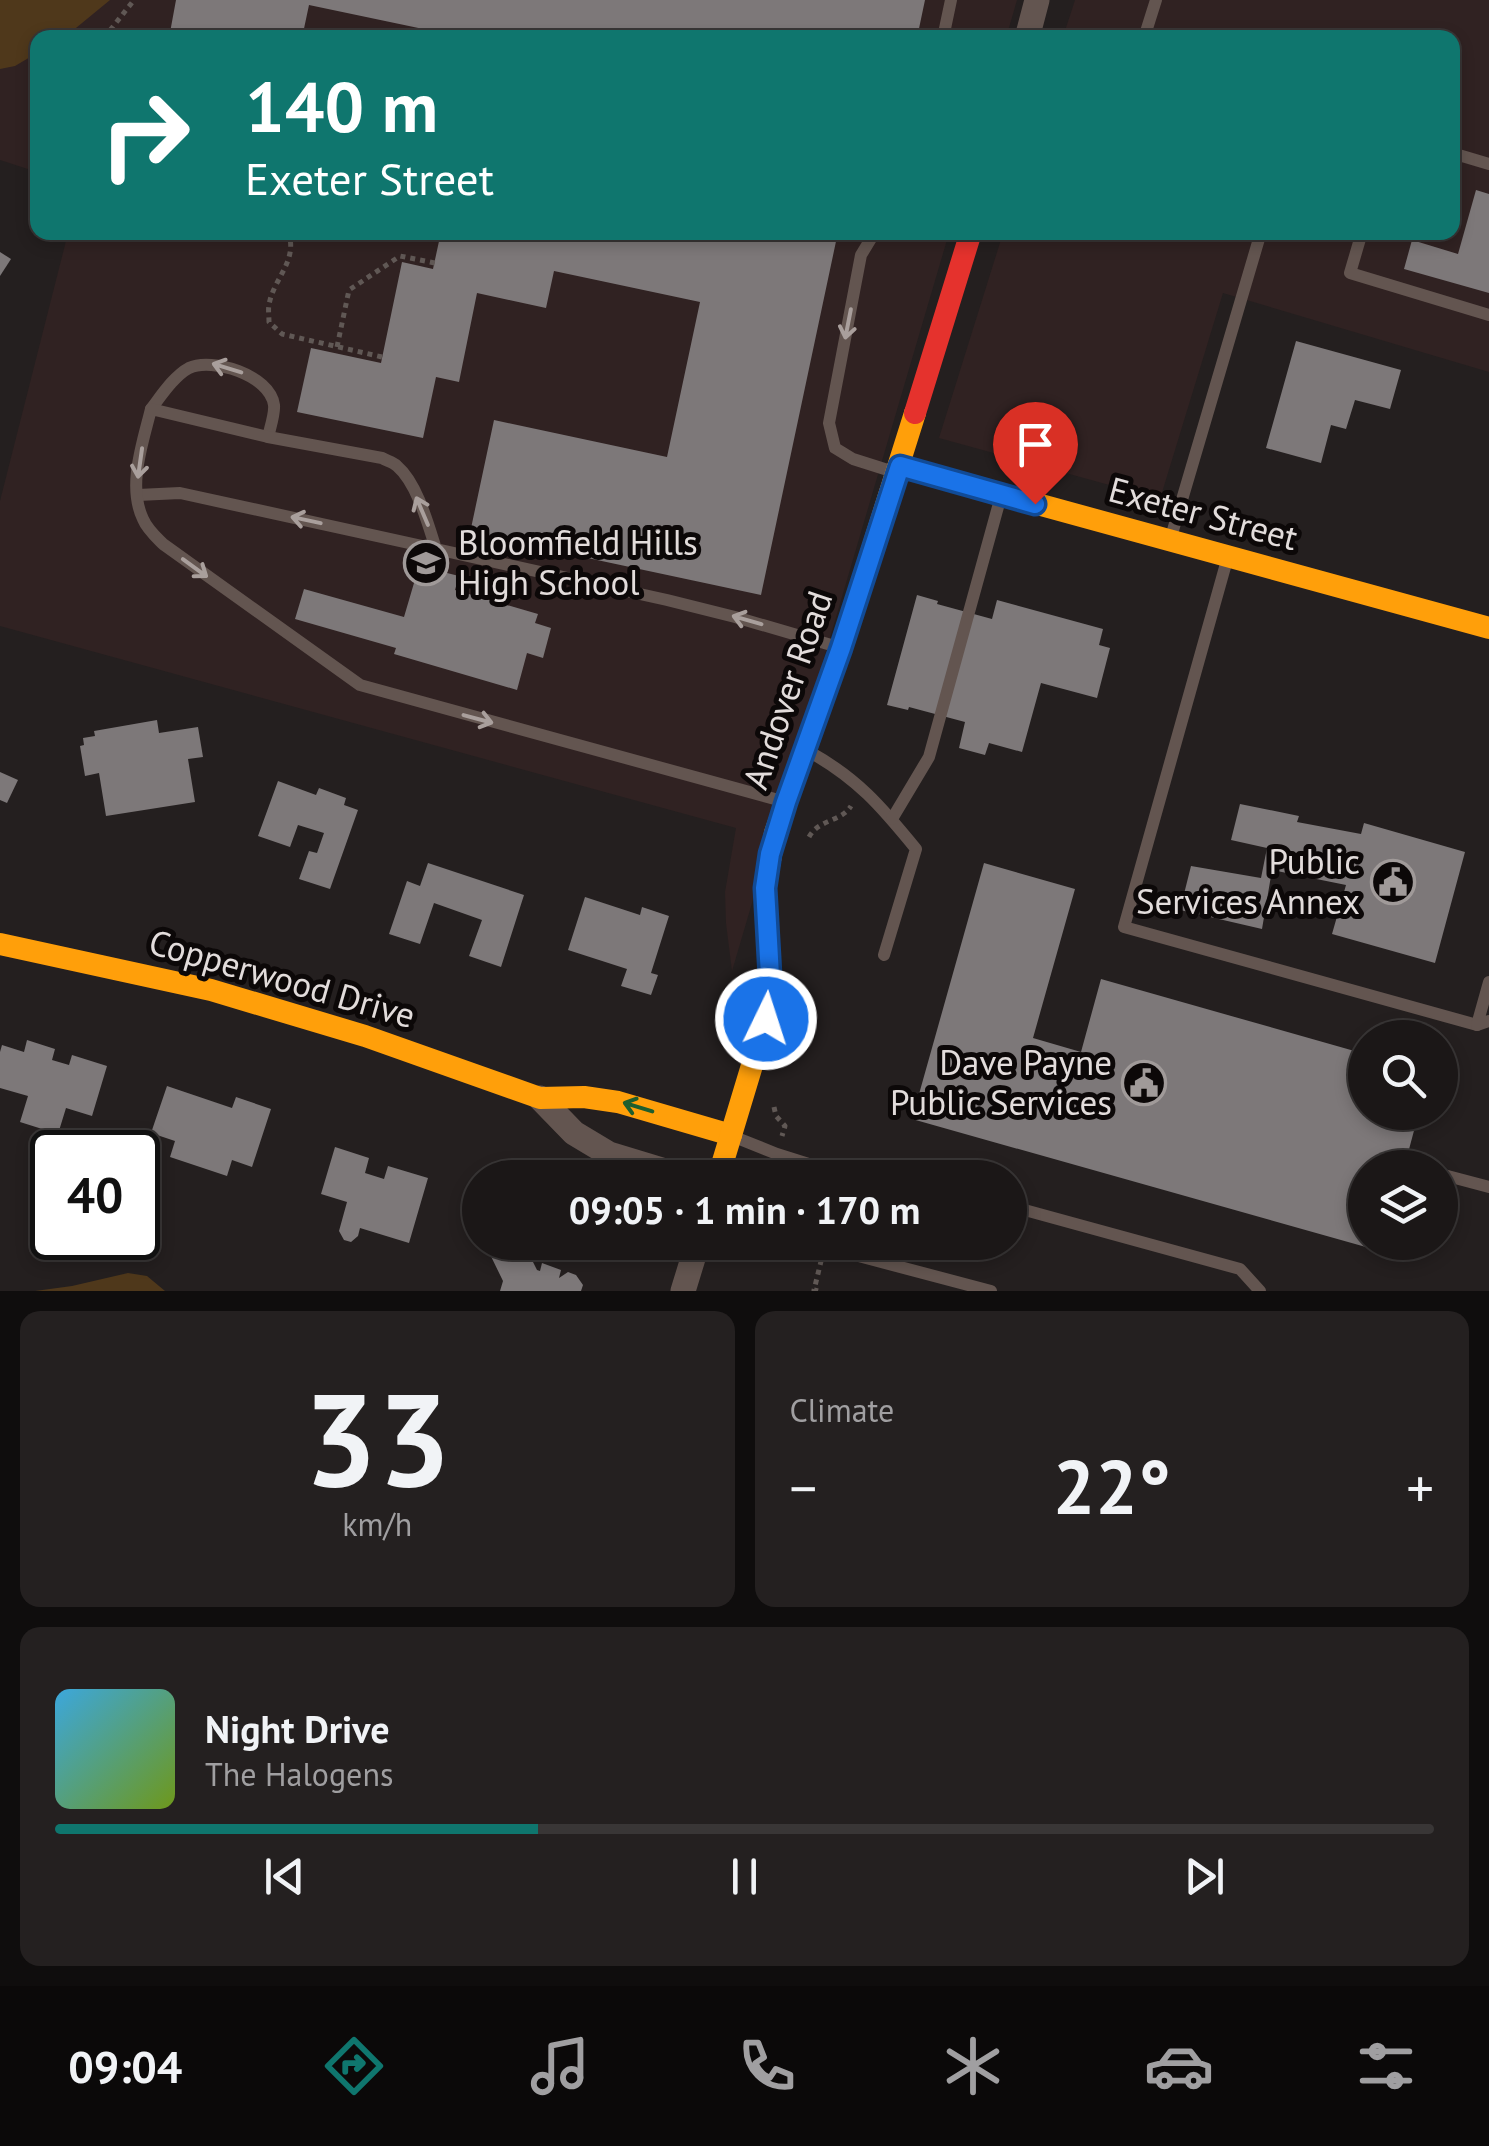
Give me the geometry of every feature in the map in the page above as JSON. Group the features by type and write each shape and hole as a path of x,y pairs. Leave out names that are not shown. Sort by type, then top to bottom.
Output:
{"street":[{"path":"1029,30 1038,0"},
{"name":"Andover Road","path":"723,1160 766,1019 770,976 765,888 770,854 841,648 969,240"},
{"name":"Exeter Street","path":"898,470 1489,628"},
{"name":"Copperwood Drive","path":"0,944 211,990 365,1036 540,1098 618,1102 731,1135"},
{"name":"Copperwood Drive","path":"540,1098 574,1133 608,1154 628,1160"},
{"path":"683,1291 692,1260"}],"lane":[{"path":"945,30 951,0"},
{"path":"1147,30 1156,0"},
{"path":"1460,155 1489,164"},
{"path":"870,240 861,254 829,422 835,448 854,459 898,470"},
{"path":"1170,541 1259,240"},
{"path":"1360,240 1350,273 1489,315"},
{"path":"268,436 274,405 265,386 241,372 208,362 186,370 151,409 139,458 138,495 143,519 163,544 360,686 786,802"},
{"path":"151,409 382,458 397,466 411,486 436,549"},
{"path":"138,495 180,493 667,600 841,648"},
{"path":"892,819 929,756 1001,495"},
{"path":"1228,558 1124,928 1483,1023 1489,982"},
{"path":"806,749 837,767 880,804 916,849 884,955"},
{"path":"731,1135 796,1160"},
{"path":"1458,1179 1489,1187"},
{"path":"1027,1211 1240,1269 1260,1291"},
{"path":"875,1260 992,1291"}],"path":[{"path":"110,30 134,0"},
{"path":"291,240 287,266 269,304 269,322 282,334 382,357"},
{"path":"337,347 349,290 400,256 435,263"},
{"path":"818,1291 814,1290 821,1260"}],"shaded area":[{"path":"0,0 1017,0 1008,30 30,30 30,170 0,160"},
{"path":"0,0 110,0 74,30 30,30 30,57 0,69"},
{"path":"1075,0 1489,0 1489,372 1223,293 1160,499 939,438 1001,240 1460,240 1460,30 1065,30"},
{"name":"Bloomfield Hills High School","path":"66,240 947,240 732,971 725,892 736,828 0,626 0,501"},
{"path":"128,1273 147,1276 165,1291 35,1291 72,1286"}],"building":[{"path":"176,0 925,0 919,30 428,30 309,5 304,30 170,30"},
{"path":"1476,190 1489,194 1489,293 1404,269 1412,240 1458,254"},
{"path":"439,240 836,240 761,595 470,533 494,420 667,457 700,302 554,271 546,308 477,293 459,382 436,377 423,438 297,412 311,348 381,363 402,262 433,269"},
{"path":"0,252 11,259 0,276"},
{"path":"1296,341 1401,370 1390,409 1355,400 1346,429 1331,425 1321,463 1266,448"},
{"path":"419,566 459,576 455,590 538,614 535,623 551,628 543,658 527,653 517,690 394,654 396,648 295,619 304,589 404,617"},
{"path":"917,595 992,619 997,600 1103,629 1099,645 1110,648 1097,698 1041,683 1022,752 989,743 985,755 959,748 965,722 887,705"},
{"path":"157,720 159,733 198,727 203,757 188,759 195,802 106,816 99,773 85,776 80,746 84,745 83,738 95,736 94,731"},
{"path":"0,772 18,780 7,803 0,800"},
{"path":"278,781 316,795 319,788 346,798 344,805 358,810 330,889 299,879 309,851 317,853 324,833 298,825 290,847 258,836"},
{"name":"Public Services Annex","path":"1240,804 1299,816 1297,822 1361,834 1364,823 1465,852 1435,963 1332,934 1346,885 1272,870 1262,929 1180,910 1191,866 1261,878 1267,848 1231,840"},
{"path":"428,863 524,895 501,967 469,956 482,920 434,903 420,944 389,934 407,881 420,886"},
{"name":"Dave Payne Public Services","path":"984,863 1075,889 1033,1038 1081,1052 1101,979 1348,1049 1348,1130 1414,1130 1409,1150 1348,1150 1348,1242 912,1119"},
{"path":"585,897 640,915 642,907 669,916 651,973 658,975 651,995 621,986 627,969 568,950"},
{"path":"27,1040 55,1049 52,1060 69,1065 72,1055 107,1066 92,1116 66,1108 59,1130 20,1122 28,1096 0,1088 0,1052 2,1045 24,1052"},
{"path":"167,1086 232,1108 236,1097 271,1109 252,1167 232,1160 227,1176 170,1157 175,1141 160,1136 160,1130 152,1130"},
{"path":"335,1147 369,1158 365,1173 384,1179 388,1166 428,1178 409,1243 360,1228 351,1242 344,1240 339,1231 347,1202 321,1194"},
{"path":"493,1260 532,1260 537,1270 540,1271 542,1263 561,1270 559,1278 568,1272 576,1275 583,1285 581,1291 500,1291 503,1281"}],"traffic: slow":[{"path":"723,1160 766,1019 770,976 765,888 775,833 841,648 915,413"},
{"path":"899,466 1489,628"},
{"path":"0,944 211,990 365,1036 540,1098 584,1097 618,1102 731,1135"}],"traffic: jam":[{"path":"915,413 969,240"}],"place":[{"name":"Bloomfield Hills High School","path":"426,563"},
{"name":"Public Services Annex","path":"1393,882"},
{"name":"Dave Payne Public Services","path":"1144,1083"}],"route":[{"path":"766,1019 770,976 765,888 775,833 900,466 1035,504"}]}
